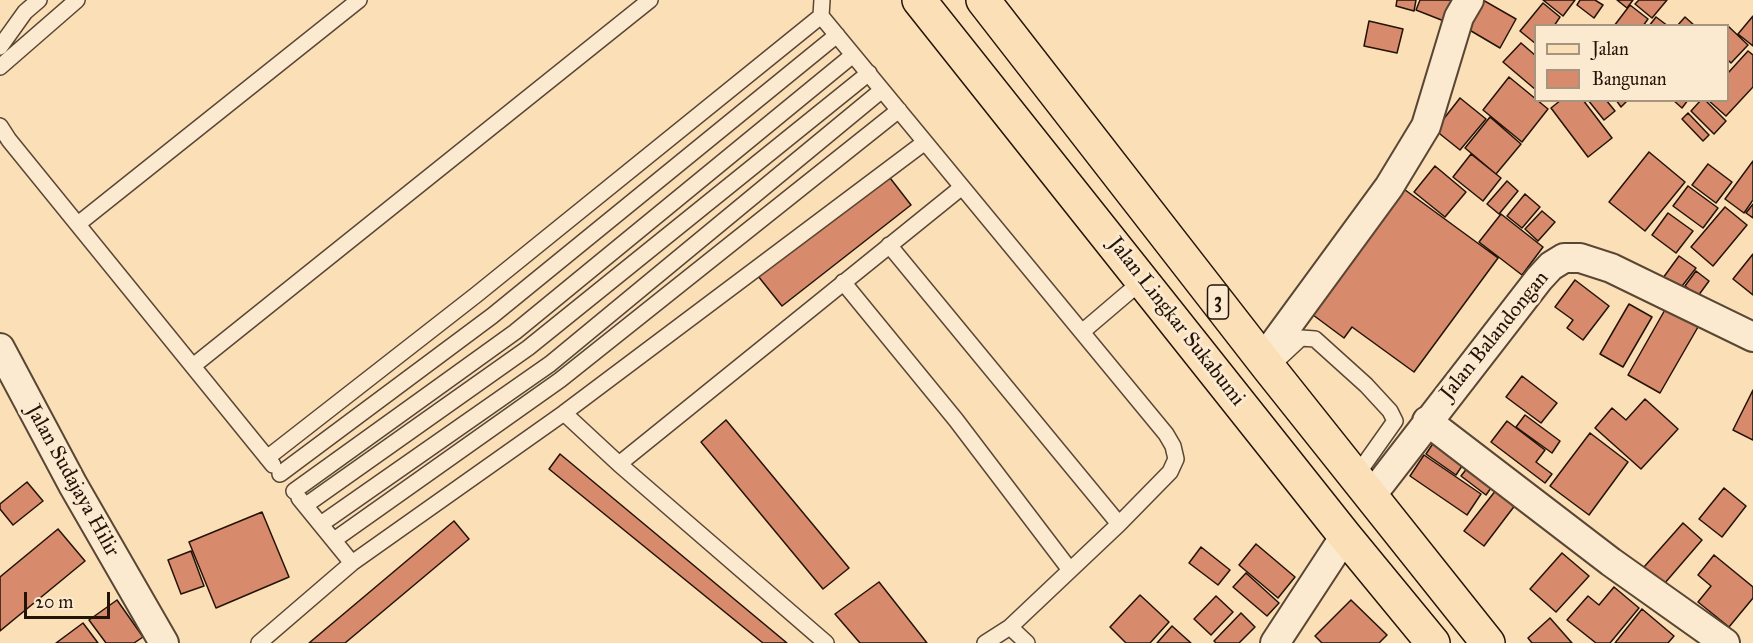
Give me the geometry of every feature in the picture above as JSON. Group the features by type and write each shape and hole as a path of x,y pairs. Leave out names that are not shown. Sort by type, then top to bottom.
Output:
{"main road":[{"name":"Jalan Lingkar Sukabumi","path":"919,0 1345,536 1433,643"},
{"name":"3","path":"983,0 1266,364 1488,643"}],"street":[{"path":"1266,364 1389,187 1426,126 1459,17 1469,0"},
{"name":"Jalan Balandongan","path":"1363,486 1427,421 1539,279 1551,266 1564,258 1580,258 1611,268 1753,337"},
{"name":"Jalan Sudajaya Hilir","path":"0,348 74,485 164,643"},
{"path":"1427,421 1611,562 1725,643"},
{"path":"1275,643 1345,536"}],"lane":[{"path":"0,47 24,12 39,0"},
{"path":"0,67 77,0"},
{"path":"78,224 359,0"},
{"path":"193,366 650,0"},
{"path":"267,458 476,295 821,8 837,35 853,55 1166,434 1173,446 1176,459 1170,472 1119,524 1010,627 985,643"},
{"path":"280,474 492,316 837,35"},
{"path":"294,491 515,332 853,55"},
{"path":"306,505 528,348 869,73"},
{"path":"321,524 550,364 882,90"},
{"path":"334,540 560,380 898,110"},
{"path":"0,126 352,563"},
{"path":"259,643 352,563 564,413 925,142"},
{"path":"619,464 962,187"},
{"path":"889,245 1119,524"},
{"path":"1082,332 1143,280"},
{"path":"843,282 956,420 1070,570"},
{"path":"1266,364 1301,338 1315,339 1366,385 1390,411 1395,421 1363,486"},
{"path":"564,413 619,464 826,643"},
{"path":"1010,627 1028,643"}],"building":[{"path":"1397,0 1416,0 1414,11 1396,6"},
{"path":"1420,0 1458,0 1449,23 1416,10"},
{"path":"1476,0 1483,0 1516,19 1500,48 1461,25"},
{"path":"1543,0 1575,0 1563,16"},
{"path":"1580,0 1595,0 1603,5 1594,18 1577,5"},
{"path":"1617,0 1633,0 1627,8"},
{"path":"1639,0 1667,0 1652,18 1635,4"},
{"path":"1543,3 1560,17 1555,24 1534,24 1534,42 1520,31"},
{"path":"1630,5 1648,19 1644,24 1616,24"},
{"path":"1753,16 1753,46 1738,34"},
{"path":"1656,17 1665,24 1651,24"},
{"path":"1685,17 1693,24 1679,24"},
{"path":"1369,21 1403,29 1397,53 1364,46"},
{"path":"1729,27 1748,45 1731,63 1729,61"},
{"path":"1521,43 1534,54 1534,88 1503,62"},
{"path":"1748,51 1753,55 1753,87 1726,116 1710,102 1729,102 1729,72"},
{"path":"1509,77 1534,98 1534,102 1539,102 1548,109 1522,142 1483,110"},
{"path":"1460,98 1486,119 1460,150 1435,130"},
{"path":"1558,102 1585,102 1612,138 1588,157 1551,108"},
{"path":"1590,102 1608,102 1615,111 1604,120"},
{"path":"1675,102 1686,102 1682,108"},
{"path":"1699,102 1707,102 1726,121 1714,134 1691,111"},
{"path":"1688,113 1709,135 1703,141 1682,119"},
{"path":"1490,117 1521,144 1496,174 1465,148"},
{"path":"1649,152 1685,182 1645,231 1609,202"},
{"path":"1471,154 1501,178 1483,201 1453,177"},
{"path":"1753,161 1753,200 1744,213 1725,199"},
{"path":"1708,164 1732,182 1716,203 1692,185"},
{"path":"1435,166 1466,192 1445,217 1414,192"},
{"path":"887,174 911,205 782,306 758,276"},
{"path":"1507,181 1518,191 1499,214 1487,204"},
{"path":"1397,184 1498,258 1414,372 1352,327 1344,338 1305,309"},
{"path":"1688,186 1718,208 1703,228 1673,206"},
{"path":"1525,194 1540,207 1522,228 1507,216"},
{"path":"1753,204 1753,218 1746,213"},
{"path":"1725,207 1747,225 1713,266 1691,247"},
{"path":"1542,211 1555,222 1538,241 1525,229"},
{"path":"1668,213 1693,231 1676,253 1652,235"},
{"path":"1501,214 1543,247 1522,275 1479,242"},
{"path":"1753,254 1753,295 1733,279"},
{"path":"1679,256 1696,268 1679,290 1663,278"},
{"path":"1696,271 1709,281 1698,296 1685,286"},
{"path":"1575,280 1609,306 1583,340 1567,328 1573,320 1555,307"},
{"path":"1629,304 1652,317 1623,367 1600,354"},
{"path":"1666,308 1698,327 1660,393 1628,375"},
{"path":"1522,376 1557,403 1541,423 1506,397"},
{"path":"1753,390 1753,440 1733,430"},
{"path":"1645,399 1678,429 1641,469 1595,428 1612,408 1626,420"},
{"path":"1525,415 1560,441 1552,453 1516,427"},
{"path":"726,420 849,568 823,589 701,442"},
{"path":"1507,421 1545,450 1536,462 1552,474 1545,483 1491,442"},
{"path":"1590,433 1628,462 1589,515 1550,486"},
{"path":"1436,439 1466,460 1456,475 1426,454"},
{"path":"560,454 787,643 763,643 549,469"},
{"path":"1424,455 1481,494 1467,515 1410,476"},
{"path":"1472,462 1496,481 1486,495 1461,476"},
{"path":"27,482 43,501 13,525 0,509 0,504"},
{"path":"1500,485 1519,500 1484,546 1464,531"},
{"path":"1724,488 1746,506 1722,537 1699,519"},
{"path":"262,512 289,577 216,608 189,542"},
{"path":"454,521 469,539 345,643 309,643"},
{"path":"1683,523 1702,540 1664,584 1644,567"},
{"path":"58,529 85,561 0,631 0,577"},
{"path":"1256,544 1295,577 1278,598 1239,565"},
{"path":"1201,547 1230,570 1218,585 1189,563"},
{"path":"191,551 204,586 181,594 168,560"},
{"path":"1562,553 1589,576 1556,612 1530,589"},
{"path":"1714,555 1753,587 1753,598 1729,627 1698,602 1711,586 1698,575"},
{"path":"1246,573 1279,603 1267,616 1233,587"},
{"path":"879,582 927,643 860,643 835,614"},
{"path":"1614,587 1639,608 1610,643 1596,643 1567,620 1588,596 1599,605"},
{"path":"1140,595 1169,622 1150,643 1126,643 1110,627"},
{"path":"1216,596 1233,612 1211,635 1194,619"},
{"path":"117,600 143,637 134,643 106,643 89,620"},
{"path":"1351,600 1387,635 1379,643 1322,643 1315,636"},
{"path":"1642,609 1674,636 1668,643 1615,643"},
{"path":"1241,613 1255,627 1239,643 1216,643 1214,641"},
{"path":"1550,618 1572,643 1532,643 1528,638"},
{"path":"83,623 98,643 56,643"},
{"path":"1172,626 1191,643 1157,643"}]}
